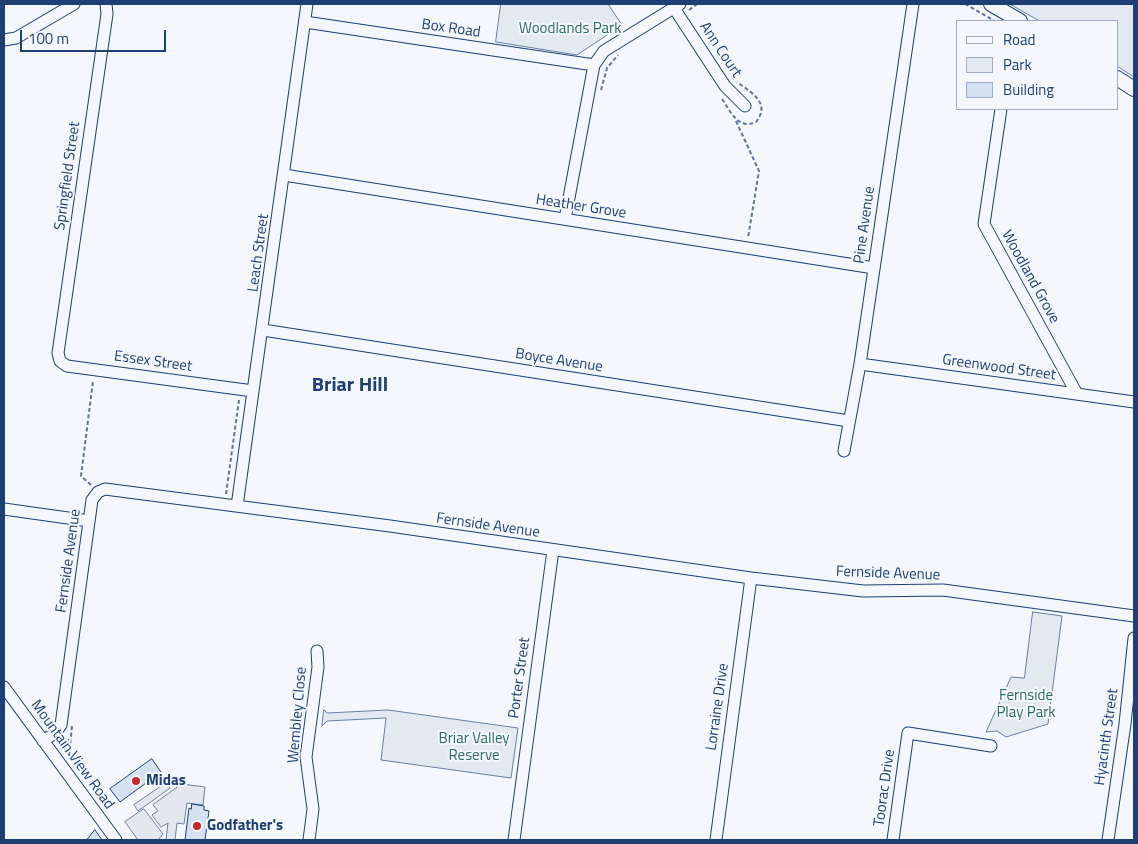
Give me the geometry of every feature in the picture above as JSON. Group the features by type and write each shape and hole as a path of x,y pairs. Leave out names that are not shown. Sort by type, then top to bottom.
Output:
{"main road":[{"path":"991,4 1017,20"},
{"path":"1118,79 1134,89"}],"street":[{"path":"4,40 16,38 74,4"},
{"name":"Springfield Street","path":"58,352 107,14 106,4"},
{"name":"Leach Street","path":"238,501 307,4"},
{"name":"Pine Avenue","path":"844,451 860,364 913,4"},
{"path":"565,220 594,65 604,51 680,8"},
{"name":"Ann Court","path":"680,8 725,86 744,106"},
{"name":"Box Road","path":"305,22 594,65"},
{"name":"Woodland Grove","path":"1001,110 984,224 1077,394"},
{"name":"Heather Grove","path":"284,175 874,268"},
{"name":"Boyce Avenue","path":"263,330 850,422"},
{"name":"Essex Street","path":"58,352 60,361 68,366 253,391"},
{"name":"Greenwood Street","path":"860,364 1134,402"},
{"name":"Fernside Avenue","path":"43,741 55,733 60,725 92,500 98,492 105,489 238,501 553,550 751,578 863,591 943,590 1134,616"},
{"path":"4,509 89,521"},
{"name":"Porter Street","path":"514,840 553,550"},
{"name":"Lorraine Drive","path":"716,840 751,578"},
{"name":"Hyacinth Street","path":"1108,840 1130,725 1134,638"},
{"name":"Wembley Close","path":"309,840 313,809 306,757 318,667 317,651"},
{"name":"Mountain View Road","path":"4,687 116,840"},
{"name":"Toorac Drive","path":"893,840 908,734 991,746"}],"path":[{"path":"680,8 696,4"},
{"path":"965,4 993,20"},
{"path":"600,92 607,68 624,51"},
{"path":"734,80 759,99 762,111 756,122 751,124 745,125 735,118"},
{"path":"717,92 735,118 758,171 747,248"},
{"path":"90,491 94,487 81,476 94,369"},
{"path":"223,496 238,501"},
{"path":"68,758 73,719"}],"green space":[{"name":"Woodlands Park","path":"501,4 608,4 622,25 577,55 496,42"},
{"path":"1010,4 1134,4 1134,77 1118,67 1118,20 1038,20"},
{"name":"Fernside Play Park","path":"1033,612 1062,616 1048,724 1006,737 997,731 986,732 1011,677 1024,678"},
{"name":"Briar Valley Reserve","path":"324,710 327,713 388,710 518,728 511,778 381,760 386,718 327,721 322,726"}],"shaded area":[{"path":"166,783 170,788 138,811 134,805"},
{"path":"182,784 205,787 203,805 187,803 184,824 177,823 175,840 166,840 168,823 161,827 152,815 158,811 153,805"},
{"path":"144,809 163,834 158,840 138,840 125,822"}],"building":[{"name":"Midas","path":"152,759 161,772 120,802 110,789"},
{"name":"Godfather's","path":"192,804 204,806 204,810 209,811 205,840 185,840 189,808 191,809"},
{"path":"95,830 102,840 87,840"}],"place":[{"name":"Midas","path":"136,781"},
{"name":"Godfather's","path":"197,826"}],"district":[{"name":"Briar Hill","path":"350,386"}]}
